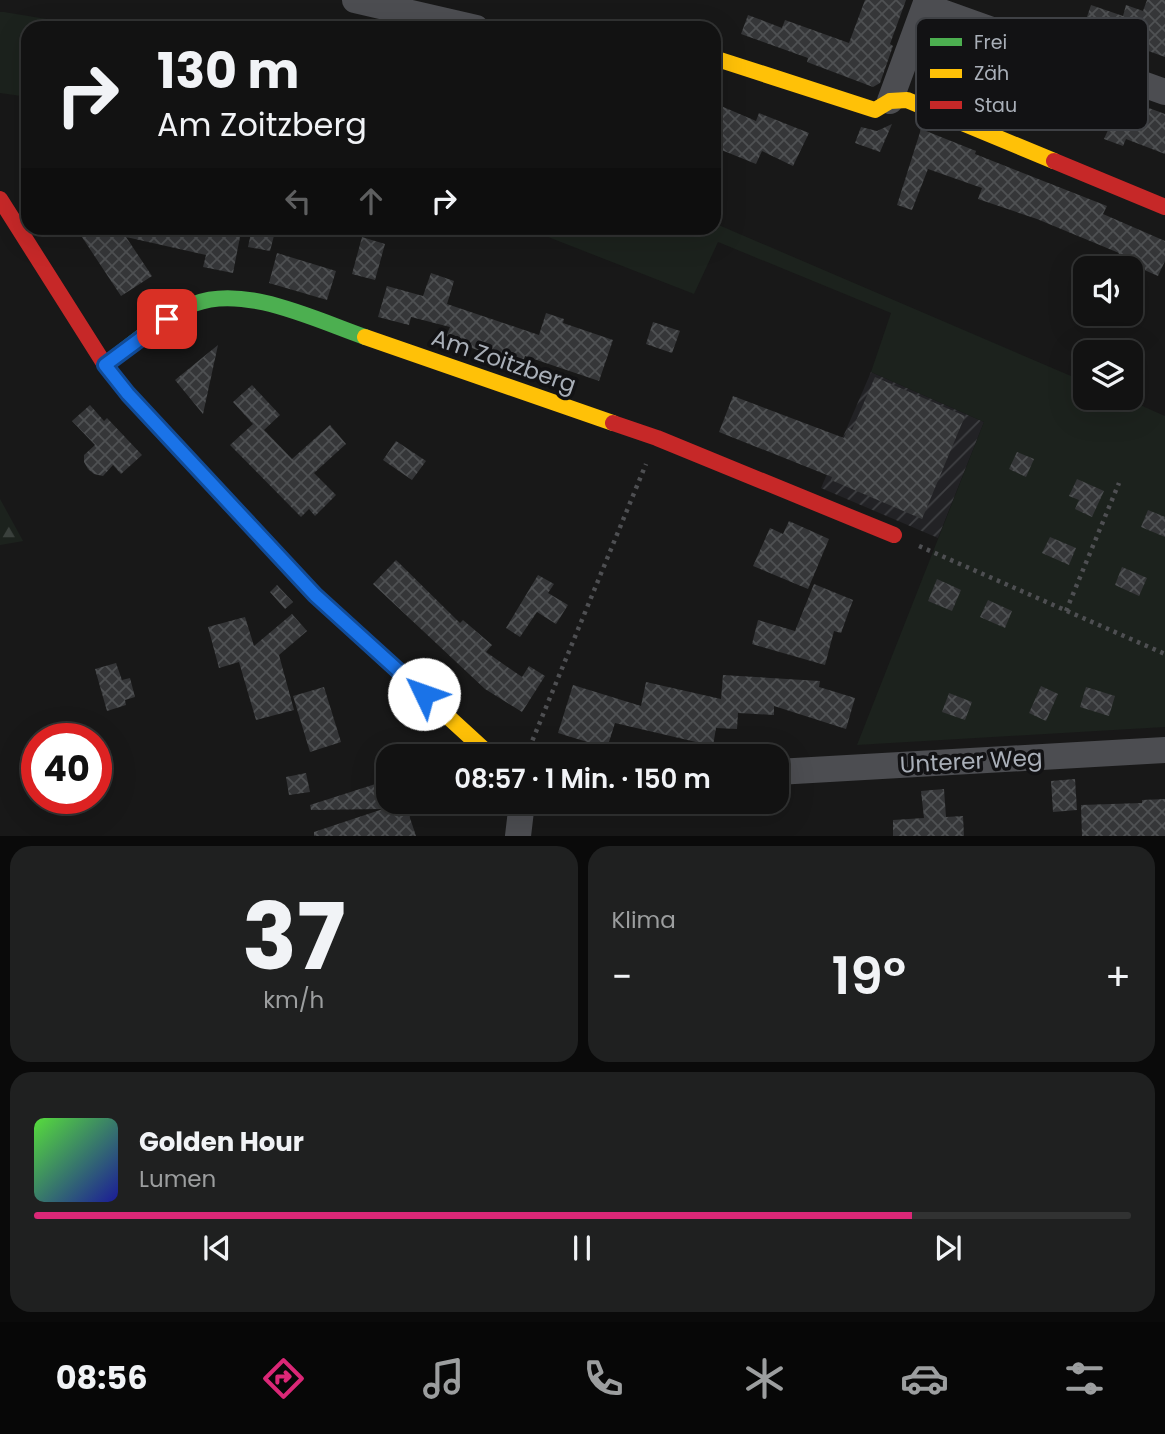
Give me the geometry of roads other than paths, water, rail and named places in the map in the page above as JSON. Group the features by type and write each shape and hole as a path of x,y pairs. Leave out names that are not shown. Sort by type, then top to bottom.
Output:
{"street":[{"path":"355,0 446,21"},
{"path":"926,3 966,18"},
{"path":"890,101 916,30"},
{"path":"721,60 875,110 890,101 907,100 916,104"},
{"path":"1148,86 1165,92"},
{"path":"979,130 1165,207"},
{"path":"0,199 21,232"},
{"path":"23,235 105,365 128,394 315,595 478,744"},
{"name":"Am Zoitzberg","path":"105,365 167,319 201,300 229,297 282,308 657,438 894,535"},
{"name":"Unterer Weg","path":"789,771 1165,750"},
{"path":"518,835 521,814"}]}
